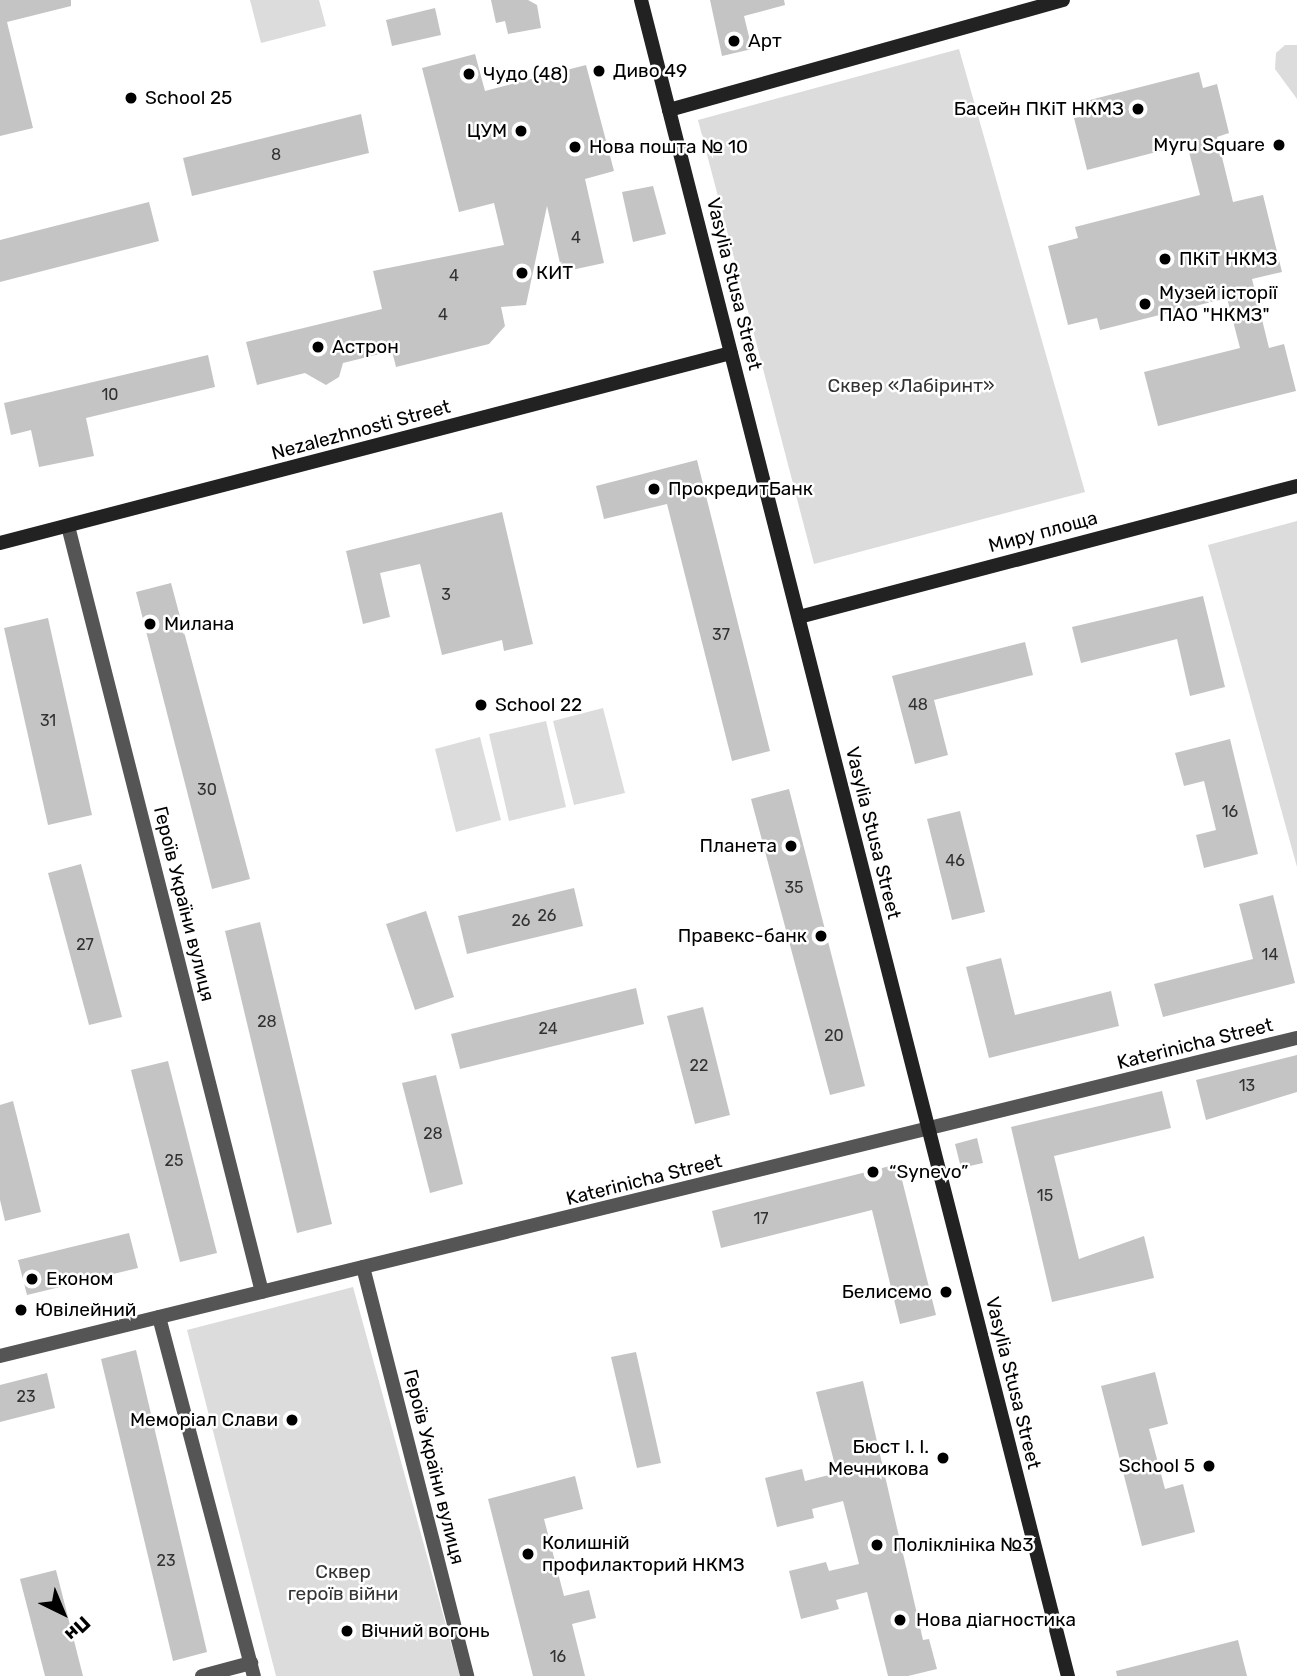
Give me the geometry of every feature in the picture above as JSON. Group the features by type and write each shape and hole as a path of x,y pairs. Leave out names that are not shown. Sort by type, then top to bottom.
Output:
{"street":[{"name":"Vasylia Stusa Street","path":"641,0 1068,1676"},
{"path":"669,110 1063,0"},
{"name":"Nezalezhnosti Street","path":"0,543 732,353"},
{"name":"Миру площа","path":"799,617 1297,486"},
{"name":"Героїв України вулиця","path":"68,526 262,1292"},
{"name":"Katerinicha Street","path":"0,1356 929,1131 1297,1038"},
{"name":"Героїв України вулиця","path":"363,1267 467,1676"},
{"path":"159,1317 252,1669 202,1676"}],"green space":[{"path":"250,0 319,0 326,26 261,43"},
{"path":"1285,45 1297,45 1297,99 1275,69 1276,53"},
{"name":"Сквер «Лабіринт»","path":"959,49 1085,492 814,564 698,120"},
{"path":"1297,521 1297,867 1208,545"},
{"path":"603,708 625,793 574,805 553,721"},
{"path":"546,721 566,807 509,821 489,734"},
{"path":"480,737 501,820 456,832 435,749"},
{"name":"Сквер героїв війни","path":"353,1287 460,1676 276,1676 187,1330"}],"building":[{"path":"0,0 71,0 71,6 7,22 33,128 0,136"},
{"path":"491,0 528,0 537,5 541,28 508,34 505,21 496,23"},
{"path":"710,0 784,0 785,5 744,16 752,49 722,56"},
{"path":"435,8 441,35 392,46 386,20"},
{"path":"475,54 485,91 586,65 614,171 585,179 604,263 562,272 547,206 526,305 501,307 505,326 489,344 396,367 392,351 343,363 339,377 326,385 305,373 257,385 246,342 382,309 373,271 504,245 494,203 459,212 422,68"},
{"name":"ПКіТ НКМЗ","path":"1199,72 1203,88 1217,84 1229,133 1217,137 1233,202 1263,195 1282,272 1252,279 1269,348 1284,344 1296,391 1158,426 1144,372 1240,348 1227,298 1100,330 1097,318 1068,325 1048,246 1078,238 1075,227 1200,195 1187,144 1087,170 1074,118 1086,116 1082,102"},
{"path":"361,114 369,153 192,196 183,158"},
{"path":"653,186 666,234 633,242 622,192"},
{"path":"149,202 159,241 0,282 0,240"},
{"path":"208,355 215,387 86,418 94,456 39,467 31,430 11,435 4,403"},
{"path":"697,460 770,751 732,761 667,504 604,519 596,486"},
{"path":"502,512 533,644 504,651 502,640 442,655 420,564 380,573 390,617 363,624 346,551"},
{"path":"171,583 250,879 212,889 136,592"},
{"path":"1203,596 1225,687 1190,696 1177,639 1081,663 1072,627"},
{"path":"48,618 92,815 48,825 4,628"},
{"path":"1025,642 1033,675 934,700 948,755 915,764 892,676"},
{"path":"1230,739 1258,854 1204,868 1196,835 1216,830 1204,781 1184,786 1175,753"},
{"path":"789,789 865,1086 830,1095 751,799"},
{"path":"960,811 985,912 952,920 927,819"},
{"path":"81,864 122,1017 89,1025 48,873"},
{"path":"574,888 583,926 467,954 458,916"},
{"path":"1273,895 1295,983 1163,1017 1154,984 1253,959 1239,904"},
{"path":"426,911 454,997 415,1010 386,924"},
{"path":"260,922 332,1224 297,1233 225,931"},
{"path":"1001,958 1015,1015 1111,991 1119,1026 989,1058 966,967"},
{"path":"636,988 644,1024 460,1069 451,1034"},
{"path":"703,1007 730,1115 695,1124 667,1016"},
{"path":"1297,1055 1297,1092 1206,1120 1196,1080"},
{"path":"168,1061 217,1253 180,1262 131,1070"},
{"path":"436,1075 463,1184 430,1193 402,1083"},
{"path":"1162,1091 1171,1128 1054,1156 1079,1259 1144,1236 1154,1278 1052,1302 1011,1127"},
{"path":"13,1101 41,1212 5,1221 0,1200 0,1105"},
{"path":"977,1138 983,1163 961,1168 955,1144"},
{"path":"898,1164 936,1315 900,1324 872,1210 721,1248 712,1211"},
{"path":"129,1233 138,1268 27,1295 18,1260"},
{"path":"136,1350 207,1652 173,1661 101,1359"},
{"path":"636,1352 661,1463 637,1468 611,1357"},
{"path":"1155,1372 1168,1424 1149,1429 1165,1489 1183,1484 1195,1532 1142,1546 1101,1386"},
{"path":"47,1373 55,1408 0,1422 0,1385"},
{"name":"Поліклініка №3","path":"863,1381 923,1640 929,1639 937,1669 908,1676 888,1676 867,1592 836,1600 839,1609 801,1619 789,1571 826,1562 829,1571 859,1564 843,1501 812,1509 814,1518 777,1527 765,1478 802,1469 805,1481 837,1473 816,1392"},
{"name":"Колишній профилакторий НКМЗ","path":"575,1476 583,1509 544,1519 564,1596 589,1590 596,1618 572,1624 585,1676 533,1676 488,1499"},
{"path":"56,1570 83,1676 45,1676 20,1579"},
{"path":"1238,1640 1247,1676 1117,1676 1116,1671"}],"place":[{"name":"Арт","path":"734,41"},
{"name":"Диво 49","path":"599,71"},
{"name":"Чудо (48)","path":"469,74"},
{"name":"School 25","path":"131,98"},
{"name":"Басейн ПКіТ НКМЗ","path":"1138,109"},
{"name":"ЦУМ","path":"521,131"},
{"name":"Myru Square","path":"1279,145"},
{"name":"Нова пошта № 10","path":"575,147"},
{"name":"ПКіТ НКМЗ","path":"1165,259"},
{"name":"КИТ","path":"522,273"},
{"name":"Музей історії ПАО \"НКМЗ\"","path":"1145,304"},
{"name":"Астрон","path":"318,347"},
{"name":"ПрокредитБанк","path":"654,489"},
{"name":"Милана","path":"150,624"},
{"name":"School 22","path":"481,705"},
{"name":"Планета","path":"791,846"},
{"name":"Правекс-банк","path":"821,936"},
{"name":"“Synevo”","path":"873,1172"},
{"name":"Економ","path":"32,1279"},
{"name":"Белисемо","path":"946,1292"},
{"name":"Ювілейний","path":"21,1310"},
{"name":"Меморіал Слави","path":"292,1420"},
{"name":"Бюст І. І. Мечникова","path":"943,1458"},
{"name":"School 5","path":"1209,1466"},
{"name":"Поліклініка №3","path":"877,1545"},
{"name":"Колишній профилакторий НКМЗ","path":"528,1554"},
{"name":"Нова діагностика","path":"900,1620"},
{"name":"Вічний вогонь","path":"347,1631"}]}
